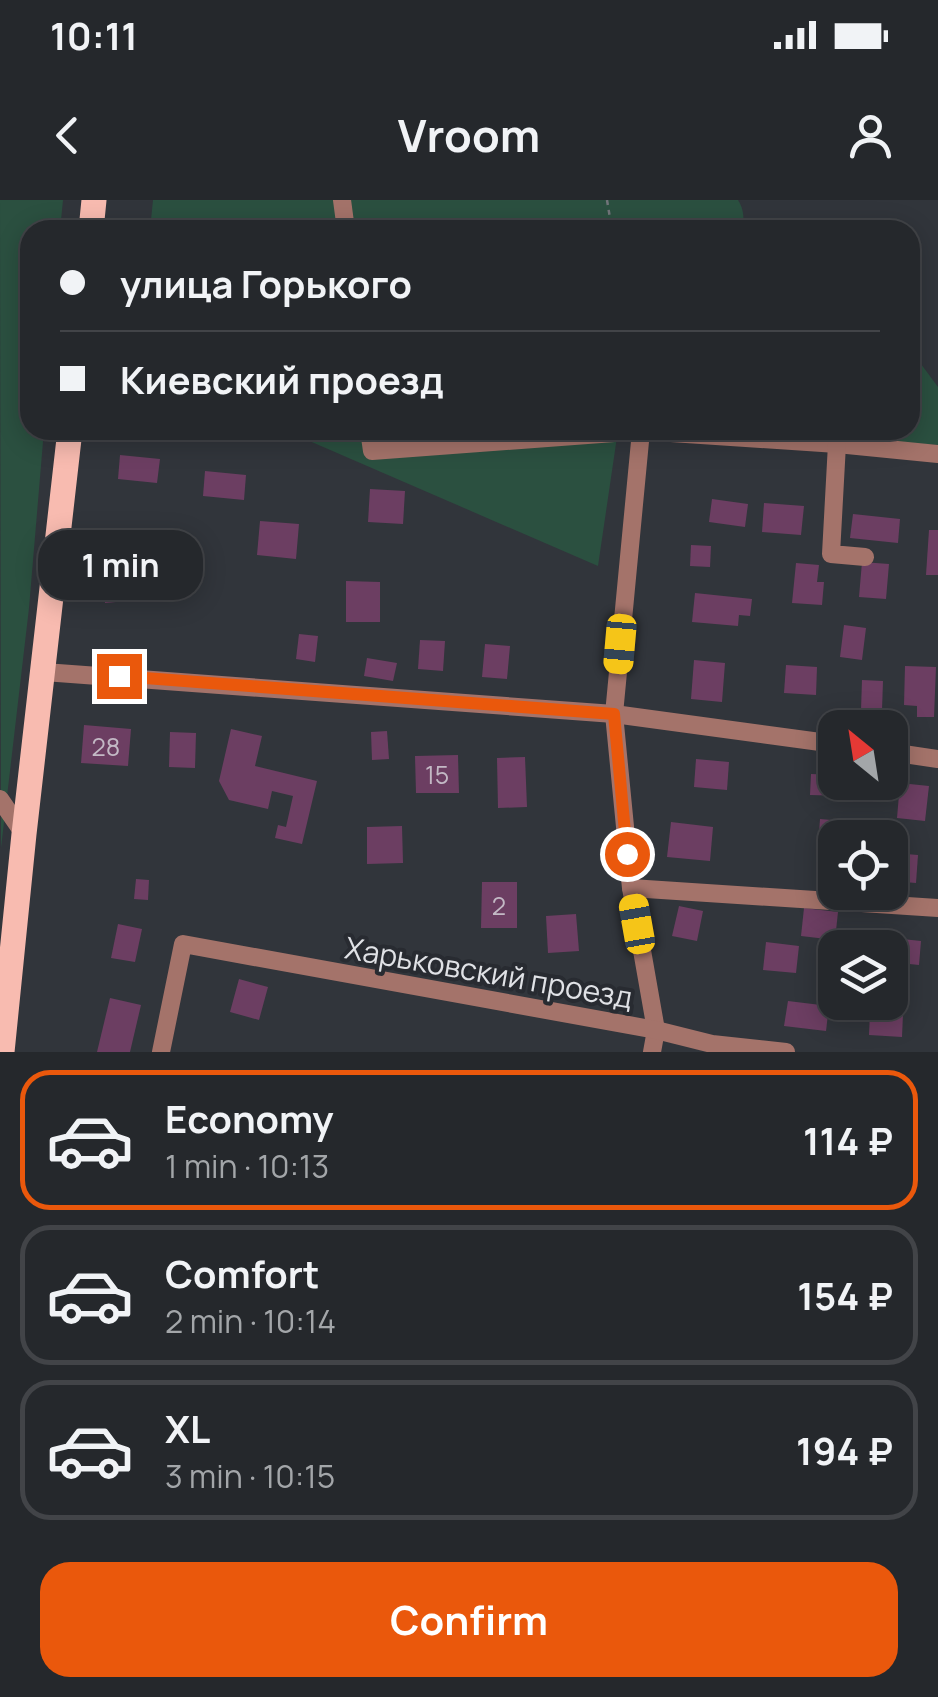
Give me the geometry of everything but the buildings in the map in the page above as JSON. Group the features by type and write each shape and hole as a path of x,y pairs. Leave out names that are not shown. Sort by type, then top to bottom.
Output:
{"main road":[{"path":"2,1052 69,440"}],"street":[{"path":"370,440 372,450 521,440"},
{"path":"639,440 614,714 630,888 656,1030 652,1052"},
{"path":"771,440 938,454"},
{"path":"837,444 831,554 865,556"},
{"path":"44,672 614,714 818,742"},
{"path":"908,754 938,758"},
{"path":"0,799 24,834"},
{"path":"630,888 938,908"},
{"name":"Харьковский проезд","path":"161,1052 183,944 656,1030 712,1044 786,1052"}],"green space":[{"path":"0,200 63,200 61,220 20,220 20,440 43,440 29,608 1,848"},
{"path":"153,200 738,200 743,220 151,220"},
{"path":"920,363 938,387 938,445 871,440 920,440"},
{"path":"307,440 617,440 598,566"}],"route":[{"path":"119,676 614,714 627,854"}]}
